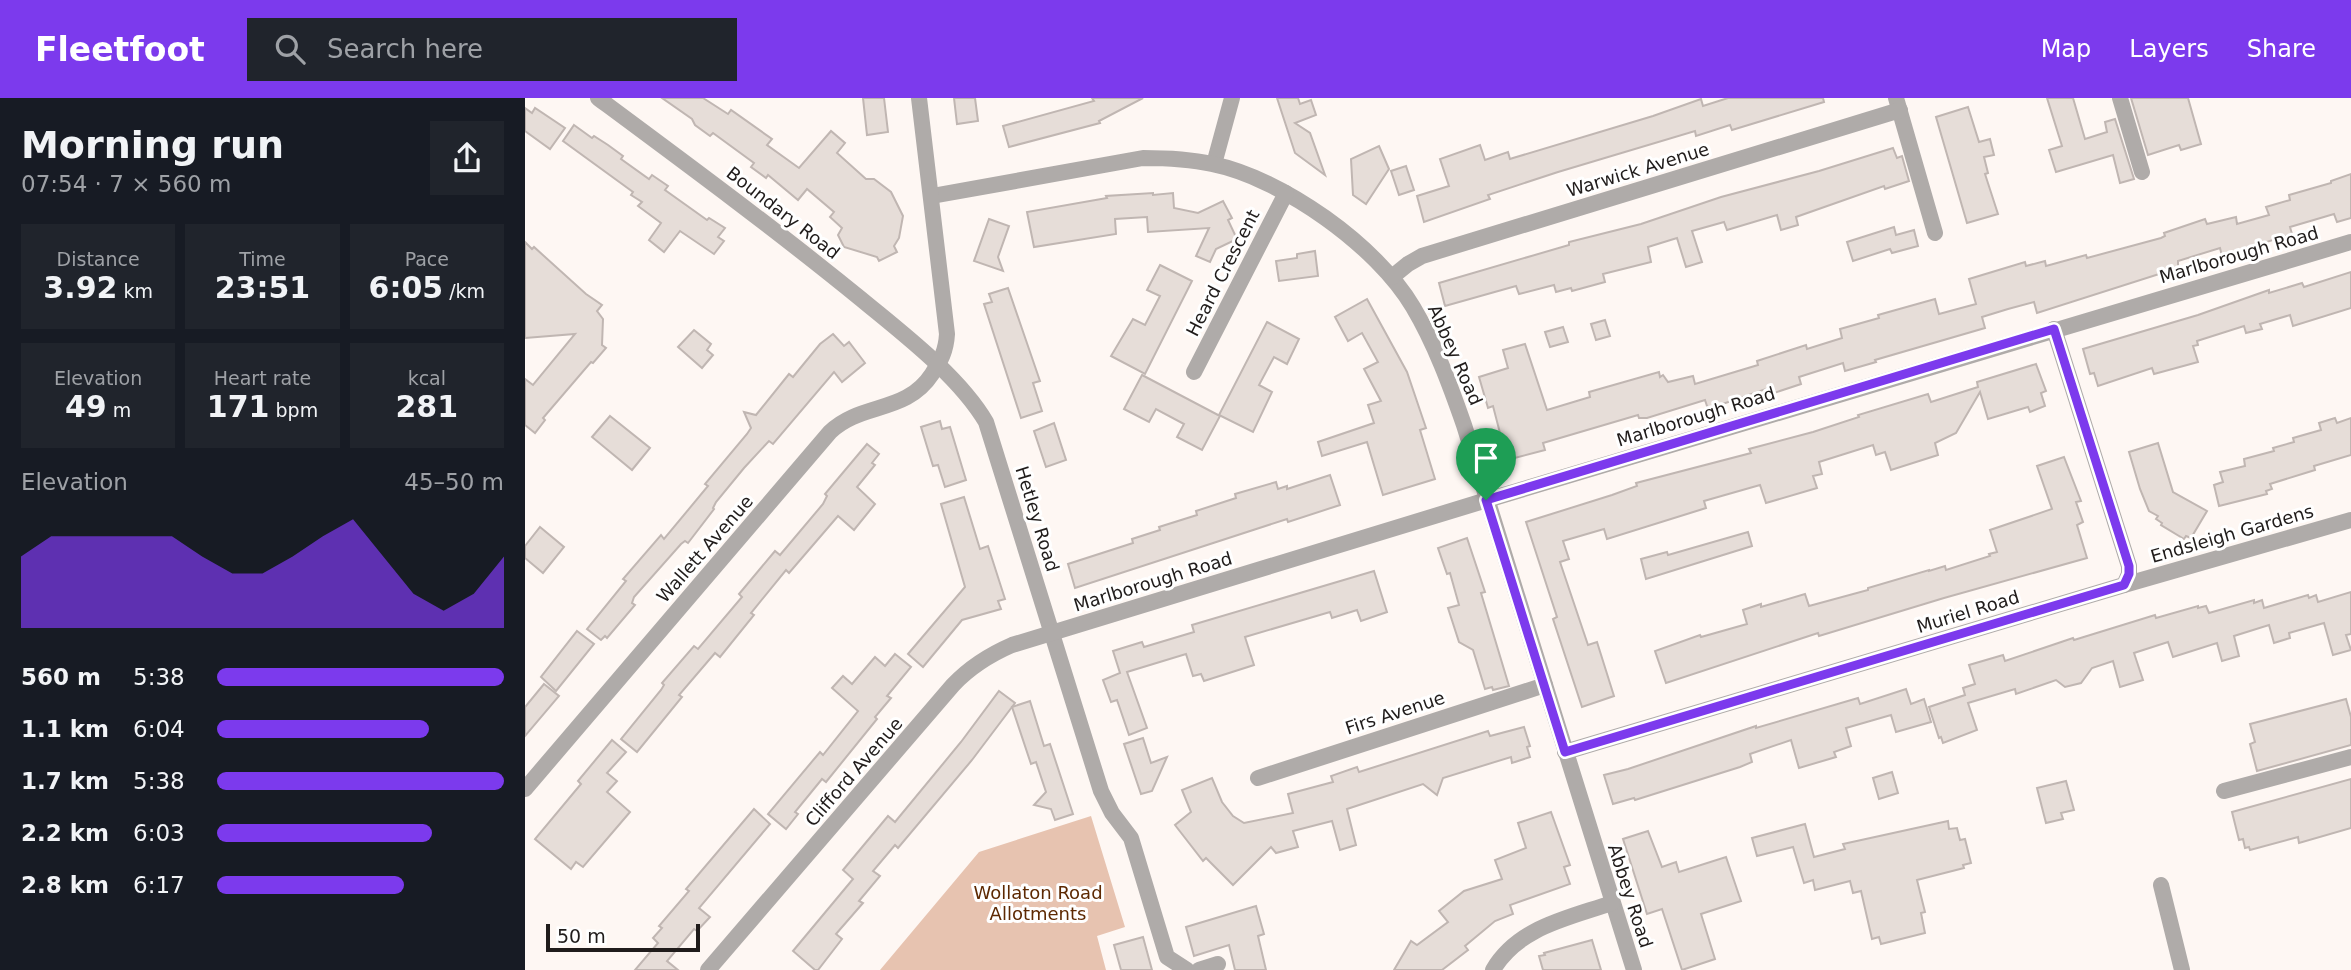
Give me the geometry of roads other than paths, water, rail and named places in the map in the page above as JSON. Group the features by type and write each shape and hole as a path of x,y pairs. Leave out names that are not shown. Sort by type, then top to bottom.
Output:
{"street":[{"name":"Boundary Road","path":"598,98 762,219 889,322 938,366"},
{"path":"919,98 947,334 945,353 938,366"},
{"path":"1214,164 1232,98"},
{"path":"2120,98 2142,173"},
{"path":"1898,104 1935,233"},
{"name":"Warwick Avenue","path":"1392,277 1422,256 1898,104"},
{"name":"Abbey Road","path":"932,195 1143,158 1178,158 1214,164 1252,176 1286,192 1353,240 1392,277 1414,307 1450,386 1634,970"},
{"name":"Heard Crescent","path":"1194,372 1286,192"},
{"name":"Marlborough Road","path":"1052,633 2054,329 2351,242"},
{"path":"2054,329 2129,566 2124,585"},
{"name":"Hetley Road","path":"938,366 974,402 986,422 1101,791 1112,813 1131,838 1167,957 1187,970"},
{"name":"Wallett Avenue","path":"525,789 830,432 849,418 915,394 938,366"},
{"name":"Endsleigh Gardens","path":"2124,585 2351,520"},
{"name":"Muriel Road","path":"1565,752 2124,585"},
{"name":"Clifford Avenue","path":"708,970 962,676 990,655 1052,633"},
{"name":"Firs Avenue","path":"1258,778 1545,685"},
{"path":"2224,791 2351,757"},
{"path":"2161,885 2182,970"},
{"path":"1493,970 1502,956 1531,933 1612,903"},
{"path":"1199,970 1218,964"}],"park label":[{"name":"Wollaton Road Allotments","path":"1038,903"}]}
